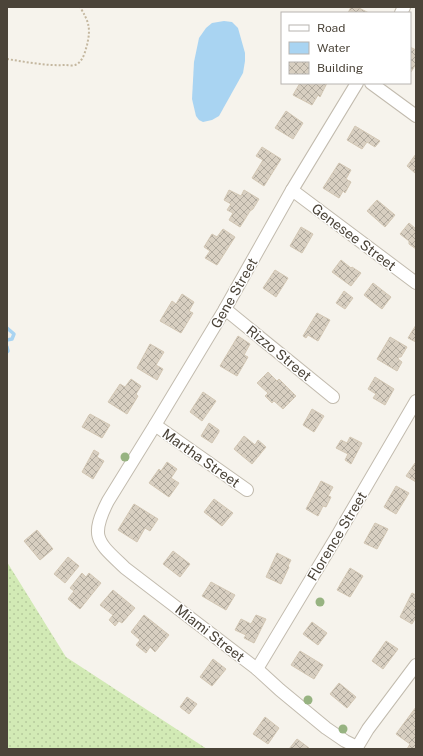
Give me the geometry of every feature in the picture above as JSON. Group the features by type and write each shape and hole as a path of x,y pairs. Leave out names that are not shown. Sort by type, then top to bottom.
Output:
{"street":[{"name":"Gene Street","path":"108,501 225,309 292,190 356,84"},
{"path":"372,84 416,116"},
{"name":"Genesee Street","path":"292,190 416,284"},
{"name":"Rizzo Street","path":"225,309 333,397"},
{"name":"Florence Street","path":"257,669 416,402"},
{"name":"Martha Street","path":"155,425 247,490"},
{"name":"Miami Street","path":"108,501 101,514 97,528 99,540 106,550 125,568 257,669 326,728 356,748"},
{"path":"356,748 368,729 416,665"}],"path":[{"path":"7,59 42,65 75,65 85,54 90,33 88,23 80,7"}],"green space":[{"path":"7,562 66,657 207,749 7,749"}],"water":[{"path":"224,21 232,22 238,28 245,53 243,73 219,116 212,120 203,122 196,116 192,99 194,62 199,38 206,28 212,23"}],"building":[{"path":"351,7 357,7 367,12 348,12"},
{"path":"411,48 416,50 416,64 411,72"},
{"path":"299,84 326,84 320,97 318,95 312,105 293,95"},
{"path":"286,111 303,123 293,139 275,128"},
{"path":"355,126 380,141 375,147 367,142 362,149 347,140"},
{"path":"262,147 281,159 264,186 252,178 263,160 256,156"},
{"path":"416,154 416,172 415,173 407,166"},
{"path":"339,163 351,170 346,179 351,182 345,193 343,191 339,198 323,188"},
{"path":"229,190 241,196 244,190 259,199 240,227 229,220 233,213 227,210 231,204 224,200"},
{"path":"377,200 395,215 385,227 367,211"},
{"path":"409,223 416,229 416,249 400,234"},
{"path":"301,227 313,234 302,253 290,246"},
{"path":"223,229 235,237 217,265 205,258 210,251 204,247 212,234 217,237"},
{"path":"341,260 351,268 352,267 361,273 351,286 332,272"},
{"path":"275,270 288,278 276,297 263,288"},
{"path":"373,283 391,297 382,309 364,295"},
{"path":"344,291 353,298 345,309 336,303"},
{"path":"182,294 194,302 189,311 193,313 181,333 160,321 172,301 176,304"},
{"path":"317,313 330,320 318,341 308,335 306,338 303,336"},
{"path":"416,325 416,342 408,338"},
{"path":"238,336 250,344 244,355 248,357 237,376 220,366"},
{"path":"390,337 407,347 398,359 402,362 397,371 377,359"},
{"path":"150,344 164,352 156,365 163,369 157,380 137,368"},
{"path":"268,372 277,381 279,379 296,396 283,409 274,401 272,403 265,396 268,393 257,383"},
{"path":"375,377 394,389 385,405 373,398 376,394 368,389"},
{"path":"131,379 141,386 136,394 138,396 127,414 108,402 120,384 125,387"},
{"path":"203,392 216,401 202,421 190,412"},
{"path":"312,409 324,416 314,432 303,425"},
{"path":"90,414 110,425 102,438 82,427"},
{"path":"209,423 219,430 212,443 201,436"},
{"path":"244,436 255,445 258,440 266,447 252,464 234,449"},
{"path":"350,437 362,443 351,464 345,460 348,454 336,448 341,440 347,443"},
{"path":"94,450 99,453 97,457 104,461 93,479 82,472"},
{"path":"167,462 177,469 171,478 179,483 169,497 149,483 159,469 161,471"},
{"path":"416,463 416,482 406,476"},
{"path":"321,481 333,487 328,496 331,497 326,507 323,506 318,516 306,509"},
{"path":"396,486 409,493 396,514 384,507"},
{"path":"214,499 233,513 222,526 204,512"},
{"path":"134,504 158,519 150,531 145,528 137,542 118,530"},
{"path":"375,523 388,529 377,549 364,543"},
{"path":"37,530 53,549 40,560 24,541"},
{"path":"173,551 190,564 180,577 163,564"},
{"path":"277,553 291,560 281,584 266,577"},
{"path":"68,557 79,566 65,583 54,574"},
{"path":"350,568 363,576 350,597 337,590"},
{"path":"82,573 86,577 89,573 101,583 80,609 68,599 74,591 70,588"},
{"path":"211,582 235,595 226,610 202,596"},
{"path":"113,590 135,608 122,623 119,621 115,626 109,620 113,615 100,605"},
{"path":"412,593 416,595 416,617 412,624 400,617"},
{"path":"144,615 169,635 155,652 150,647 146,653 136,645 140,640 131,632"},
{"path":"256,615 266,619 254,643 244,638 246,635 235,630 241,619 251,624"},
{"path":"312,622 327,633 318,645 303,634"},
{"path":"386,641 398,649 383,669 372,661"},
{"path":"300,651 323,665 314,679 291,665"},
{"path":"213,659 226,669 212,686 200,677"},
{"path":"339,683 356,697 347,708 330,694"},
{"path":"187,697 197,704 189,714 180,707"},
{"path":"416,707 416,749 407,749 410,744 396,734"},
{"path":"265,717 279,728 268,744 253,734"},
{"path":"297,739 309,748 289,749"}],"waterway":[{"path":"7,328 14,334 12,339 7,340"},
{"path":"7,347 7,352"}]}
